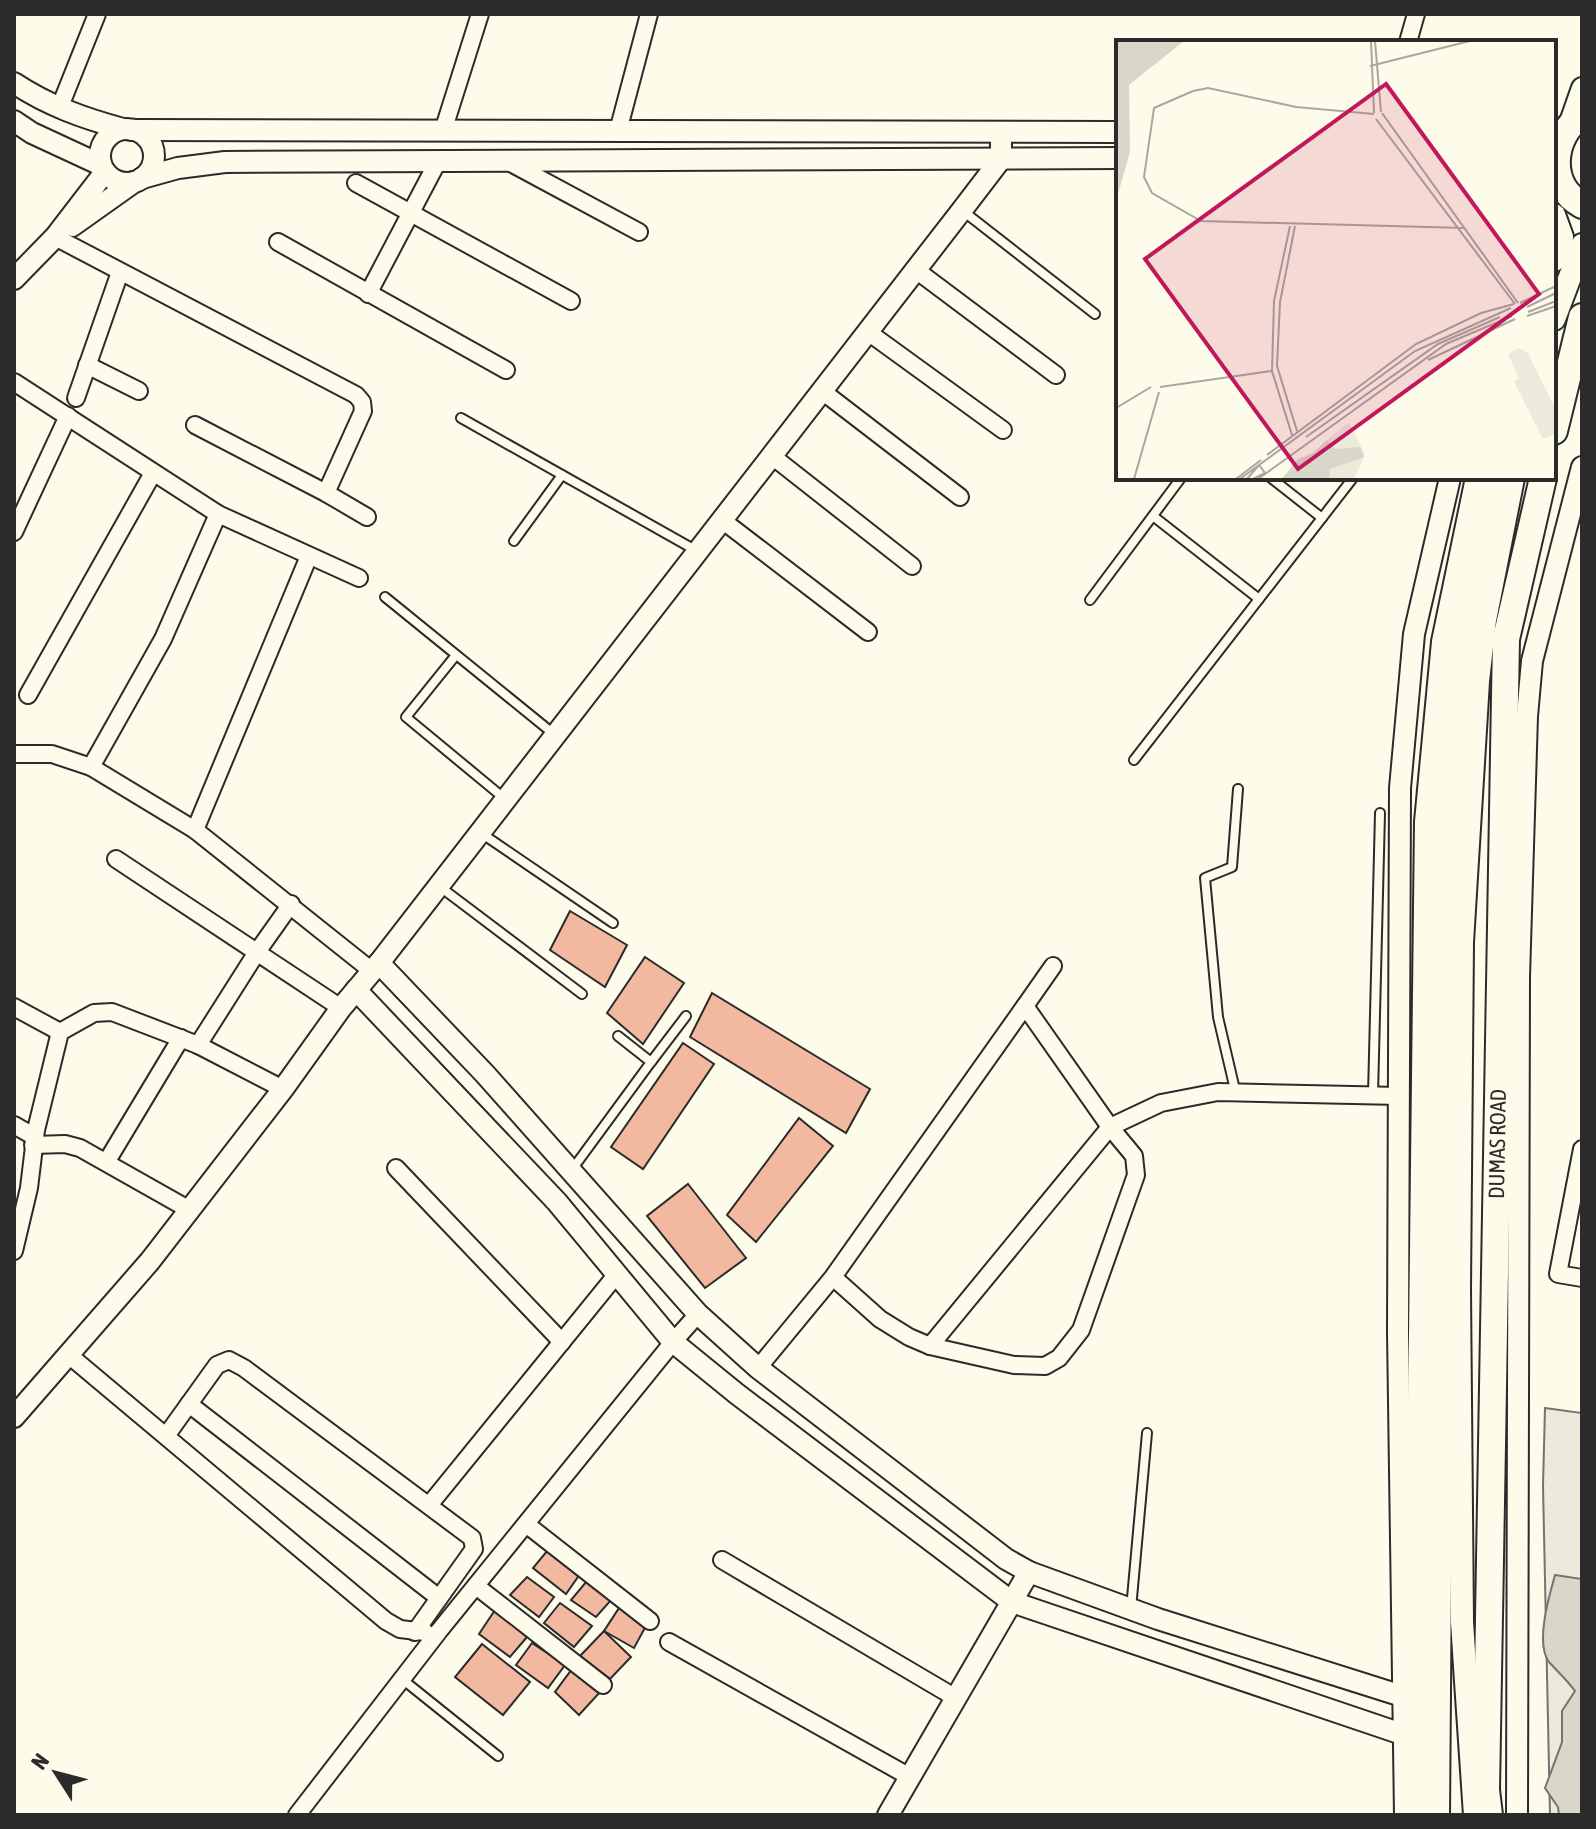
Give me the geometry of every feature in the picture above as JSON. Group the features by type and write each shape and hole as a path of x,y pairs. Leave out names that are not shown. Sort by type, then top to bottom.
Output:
{"main road":[{"path":"1556,254 1562,237 1564,205 1558,175 1561,142"},
{"path":"1556,314 1582,245"},
{"path":"1556,423 1582,317"},
{"path":"1425,1815 1418,1676 1428,822 1445,642 1479,480"},
{"path":"1438,1815 1441,991 1458,694 1470,604 1496,480"},
{"path":"1475,1815 1462,1622 1459,1290 1462,942 1481,651 1513,480"},
{"name":"DUMAS ROAD","path":"1489,1815 1486,1774 1506,639 1543,480"}],"street":[{"path":"59,109 97,14"},
{"path":"443,131 480,14"},
{"path":"618,131 649,14"},
{"path":"1409,40 1416,14"},
{"path":"14,83 59,109 140,133 152,146 152,164 138,180 55,237"},
{"path":"1561,142 1582,88"},
{"path":"14,121 103,169 118,181 138,180 178,168 225,162 1116,158"},
{"path":"14,279 55,237 103,169 100,157 104,142 109,136 127,129 1116,132"},
{"path":"14,1416 70,1356 150,1261 283,1089 341,1008 376,967 916,270 1001,159 1001,132"},
{"path":"368,294 438,161"},
{"path":"507,161 639,232"},
{"path":"356,183 571,301"},
{"path":"55,237 356,395 362,402 363,411 326,493"},
{"path":"278,242 506,370"},
{"path":"916,270 1056,375"},
{"path":"76,398 120,272"},
{"path":"868,332 1003,430"},
{"path":"87,365 139,391"},
{"path":"14,382 218,514 359,578"},
{"path":"822,391 960,497"},
{"path":"14,532 68,416"},
{"path":"195,425 367,517"},
{"path":"772,456 912,566"},
{"path":"1517,1815 1519,977 1527,716 1532,661 1582,467"},
{"path":"28,695 153,473"},
{"path":"1405,1815 1398,1332 1400,788 1414,634 1450,480"},
{"path":"91,767 163,639 218,514"},
{"path":"722,520 868,632"},
{"path":"195,830 309,556"},
{"path":"14,754 52,754 91,767 195,830 376,967 485,1074 698,1314 758,1368 997,1552 1029,1572 1131,1609 1402,1696"},
{"path":"116,859 341,1008"},
{"path":"198,1045 291,904"},
{"path":"758,1368 833,1277 1053,966"},
{"path":"356,990 557,1202 673,1342 1012,1602 1402,1734"},
{"path":"833,1277 880,1319 909,1337 930,1346 1014,1365 1045,1366 1065,1352 1081,1330 1136,1175 1134,1156 1025,1006"},
{"path":"14,1007 60,1032"},
{"path":"14,1251 29,1188 34,1141 60,1032 94,1013 112,1012 198,1045 283,1089"},
{"path":"107,1161 181,1038"},
{"path":"930,1346 1110,1127 1161,1103 1218,1092 1236,1095 1400,1096"},
{"path":"14,1125 34,1141 73,1146 107,1161 188,1209"},
{"path":"1582,1149 1558,1274 1582,1278"},
{"path":"396,1168 562,1342"},
{"path":"430,1504 617,1274"},
{"path":"297,1815 439,1631 698,1314"},
{"path":"70,1356 386,1621 400,1629 415,1632 439,1631"},
{"path":"166,1436 217,1365 229,1360 430,1504 472,1538 474,1549 415,1632"},
{"path":"189,1404 439,1598"},
{"path":"526,1524 650,1621"},
{"path":"722,1560 956,1698"},
{"path":"896,1812 910,1777 1029,1572"},
{"path":"476,1586 603,1685"},
{"path":"669,1642 910,1777"}],"lane":[{"path":"962,210 1095,314"},
{"path":"461,418 698,552"},
{"path":"514,541 562,475"},
{"path":"1090,600 1180,480"},
{"path":"1274,480 1322,518"},
{"path":"1134,760 1351,480"},
{"path":"1153,516 1259,599"},
{"path":"385,597 555,736"},
{"path":"456,655 406,717 506,800"},
{"path":"1236,1095 1218,1017 1205,878 1232,867 1238,789"},
{"path":"1373,1096 1380,813"},
{"path":"480,833 613,923"},
{"path":"439,886 582,994"},
{"path":"570,1171 686,1016"},
{"path":"618,1036 651,1062"},
{"path":"1131,1609 1147,1433"},
{"path":"402,1679 498,1756"}],"shaded area":[{"path":"1545,1408 1582,1413 1582,1815 1550,1815 1543,1486"},
{"path":"1555,1575 1582,1579 1582,1815 1559,1815 1558,1807 1545,1788 1562,1742 1562,1711 1575,1691 1549,1662 1543,1644 1544,1620"}],"building":[{"path":"570,911 627,945 605,987 550,950"},
{"path":"645,957 684,983 643,1044 607,1013"},
{"path":"712,993 870,1089 846,1133 690,1037"},
{"path":"683,1043 714,1064 643,1169 611,1147"},
{"path":"799,1118 833,1146 756,1242 727,1215"},
{"path":"688,1184 746,1258 705,1288 647,1216"},
{"path":"547,1551 580,1574 566,1594 533,1568"},
{"path":"527,1577 554,1597 539,1617 510,1595"},
{"path":"586,1582 612,1599 596,1617 571,1600"},
{"path":"560,1603 592,1626 574,1647 544,1623"},
{"path":"621,1605 647,1624 634,1648 604,1631"},
{"path":"495,1610 527,1637 510,1657 479,1634"},
{"path":"604,1631 631,1657 610,1679 580,1656"},
{"path":"532,1643 565,1665 548,1688 516,1665"},
{"path":"482,1644 530,1682 503,1715 455,1677"},
{"path":"572,1669 601,1691 579,1715 555,1692"}]}
